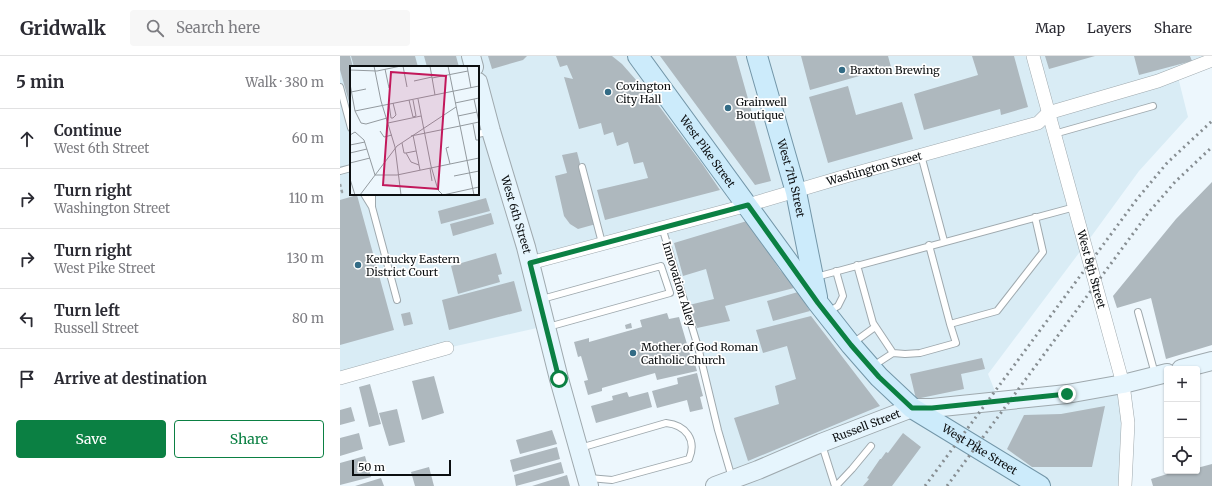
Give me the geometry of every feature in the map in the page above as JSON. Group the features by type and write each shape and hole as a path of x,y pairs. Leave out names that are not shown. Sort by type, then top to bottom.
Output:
{"main road":[{"name":"West Pike Street","path":"638,56 822,308 870,367 912,408 1040,486"},
{"name":"West 7th Street","path":"757,56 796,192 813,278 822,308"}],"street":[{"path":"471,56 474,66"},
{"name":"West 8th Street","path":"1033,56 1124,384 1128,423 1125,486"},
{"name":"Washington Street","path":"530,263 796,192 921,155 1038,123 1048,113 1158,81 1212,60"},
{"name":"West 6th Street","path":"479,90 484,132 530,263 588,482"},
{"path":"340,378 447,348"},
{"path":"1193,366 1212,361"},
{"name":"Russell Street","path":"715,486 912,408 932,408 1060,394 1124,384 1161,374"}],"lane":[{"path":"340,87 350,124"},
{"path":"1054,134 1153,106"},
{"path":"921,155 944,241"},
{"path":"582,167 602,243"},
{"path":"340,171 350,168"},
{"path":"365,195 372,207"},
{"path":"372,195 372,207 397,300"},
{"path":"813,278 1075,206"},
{"path":"950,324 997,311 1020,283 1043,252 1036,217"},
{"name":"Innovation Alley","path":"662,227 698,347 718,430 733,480"},
{"path":"870,367 892,353 920,353 956,343 929,245"},
{"path":"857,265 875,327 892,353"},
{"path":"539,300 661,266 670,293 546,328"},
{"path":"822,308 838,306 843,296 836,271"},
{"path":"1138,312 1161,374"},
{"path":"851,345 875,327"},
{"path":"579,448 666,423 675,424 683,429 691,440 692,451 689,460 612,480 588,482"},
{"path":"821,443 836,486 871,446"}],"path":[{"path":"340,184 342,192 340,192"}],"shaded area":[{"path":"340,56 1212,56 1177,73 1188,117 1139,171 988,374 999,401 1123,384 1125,486 715,486 733,480 662,227 530,263 546,326 447,348 340,378"}],"building":[{"path":"340,56 350,56 353,66 350,66 350,105 340,70"},
{"path":"351,56 415,56 418,66 354,66"},
{"path":"424,56 456,56 459,66 427,66"},
{"path":"488,56 527,56 523,60 492,69"},
{"path":"556,56 612,56 622,64 659,106 720,190 605,220 597,190 648,178 643,162 634,164 628,142 617,146 613,132 604,135 601,123 579,129 564,77 573,79 567,65 560,67"},
{"path":"660,56 736,56 771,181 755,185"},
{"name":"Braxton Brewing","path":"801,56 888,56 891,67 810,90"},
{"path":"972,56 1014,56 1028,107 1001,115 1000,109 924,130 914,94 978,75"},
{"path":"1045,56 1095,56 1049,69"},
{"path":"1134,56 1190,56 1192,61 1139,75"},
{"path":"848,86 856,115 902,102 913,139 828,163 809,97"},
{"path":"577,152 596,224 578,229 570,224 564,216 555,176 567,173 562,155"},
{"path":"1212,182 1212,345 1166,359 1151,298 1117,308 1113,296 1176,219"},
{"name":"Kentucky Eastern District Court","path":"357,195 394,330 340,345 340,200"},
{"path":"486,198 490,211 441,224 438,211"},
{"path":"491,213 494,224 453,236 450,224"},
{"path":"747,221 794,288 725,306 730,321 697,328 689,305 714,299 706,269 683,276 674,243"},
{"path":"496,253 502,274 498,275 500,282 458,294 451,266"},
{"path":"514,281 522,311 449,330 442,300"},
{"path":"798,292 810,311 773,321 767,301"},
{"path":"410,312 413,324 404,326 401,314"},
{"name":"Mother of God Roman Catholic Church","path":"667,313 669,319 679,317 692,361 694,361 697,371 657,380 655,373 602,388 602,391 588,395 584,381 588,380 581,356 578,357 574,342 589,338 589,342 642,327 640,320"},
{"path":"811,316 880,406 748,461 734,418 779,404 775,386 796,379 787,346 763,353 756,330"},
{"path":"631,323 632,328 626,329 625,325"},
{"path":"982,358 985,369 961,374 964,389 916,399 910,374"},
{"path":"697,373 703,396 700,397 703,409 690,412 687,400 657,408 652,391 678,384 677,378"},
{"path":"434,376 444,413 422,420 412,381"},
{"path":"370,384 381,424 369,427 359,387"},
{"path":"627,392 629,397 648,392 652,407 596,423 591,406 613,400 612,396"},
{"path":"1105,406 1092,467 1032,467 1007,449 1024,415 1061,414"},
{"path":"351,407 355,421 340,425 340,410"},
{"path":"397,409 405,442 389,446 379,413"},
{"path":"552,430 557,444 520,454 516,440"},
{"path":"359,433 363,449 340,456 340,438"},
{"path":"903,433 921,447 892,486 863,486 869,479 867,478 880,459 886,452 888,453"},
{"path":"557,447 560,459 513,472 510,460"},
{"path":"365,456 371,477 340,485 340,463"},
{"path":"561,462 564,473 516,486 514,475"},
{"path":"1212,464 1212,486 1153,486 1151,479 1167,474 1200,474 1200,467"},
{"path":"429,467 434,486 415,486 411,472"},
{"path":"567,475 570,486 532,486"},
{"path":"381,478 384,486 355,486"}],"railway":[{"path":"925,486 1137,199 1167,163 1212,121"},
{"path":"947,486 1149,212 1175,182 1212,147"}],"place":[{"name":"Braxton Brewing","path":"842,70"},
{"name":"Covington City Hall","path":"608,92"},
{"name":"Grainwell Boutique","path":"728,108"},
{"name":"Kentucky Eastern District Court","path":"358,265"},
{"name":"Mother of God Roman Catholic Church","path":"633,353"}],"route":[{"path":"559,379 530,263 748,205 818,303 851,345 879,377 912,408 932,408 1067,394"}]}
